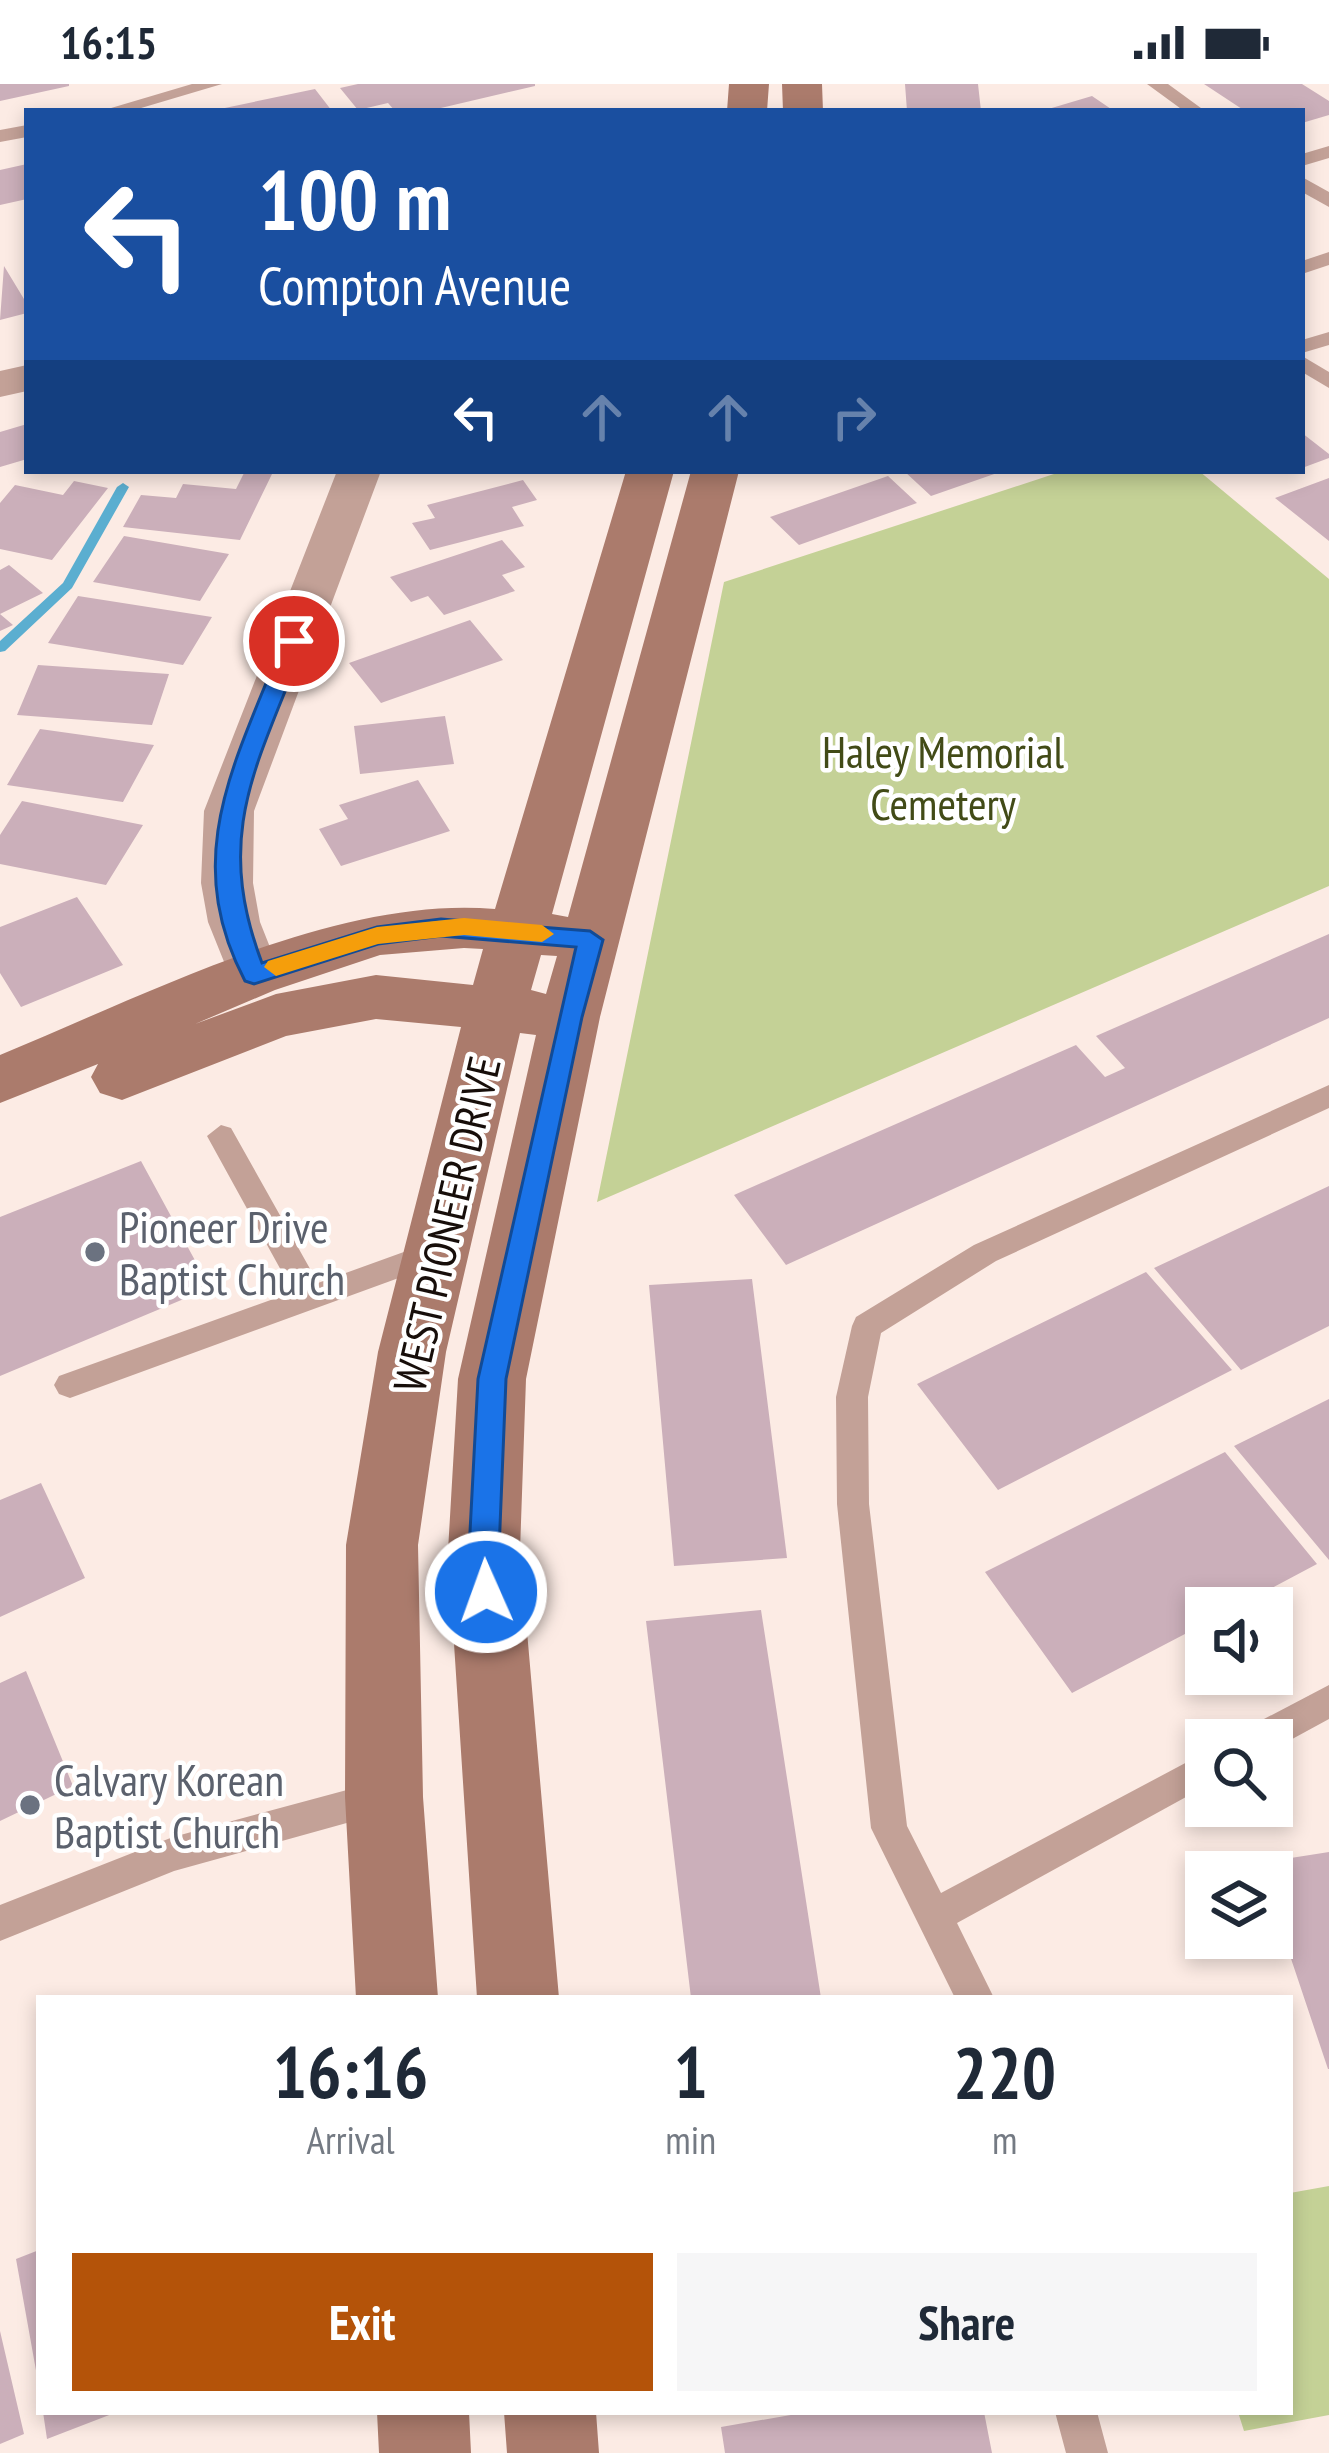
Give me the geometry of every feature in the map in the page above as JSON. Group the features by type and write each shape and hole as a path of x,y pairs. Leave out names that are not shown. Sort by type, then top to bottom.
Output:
{"main road":[{"name":"WEST PIONEER DRIVE","path":"397,1995 385,1798 382,1545 412,1352 496,1008 649,474"},
{"name":"WEST PIONEER DRIVE","path":"518,1995 484,1551 492,1379 569,1017 714,474"},
{"path":"0,1080 254,975 377,935 441,927 590,940"},
{"path":"0,1120 25,1116 276,1016 376,997 569,1017"},
{"path":"423,2415 425,2453"},
{"path":"550,2415 553,2453"}],"street":[{"path":"254,975 234,922 227,883 229,811 358,474"}],"lane":[{"path":"121,108 213,84"},
{"path":"1156,84 1192,108"},
{"path":"974,1995 889,1828 854,1504 852,1396 867,1326 985,1253 1329,1096"},
{"path":"221,1136 311,1297"},
{"path":"70,1385 437,1252"},
{"path":"1293,1720 1329,1701"},
{"path":"934,1916 1185,1779"},
{"path":"0,1923 173,1854 385,1798"},
{"path":"1077,2415 1087,2453"}],"green space":[{"name":"Haley Memorial Cemetery","path":"1054,474 1203,474 1329,579 1329,886 597,1202 724,582"},
{"path":"1329,2186 1329,2415 1244,2431 1239,2415 1293,2415 1293,2192"}],"building":[{"path":"0,84 69,84 69,86 0,101"},
{"path":"358,84 535,84 441,108 392,108 388,103 356,108 340,88"},
{"path":"905,84 978,84 981,108 907,108"},
{"path":"1204,84 1302,84 1329,101 1329,115 1305,122 1305,108 1240,108"},
{"path":"315,89 330,108 225,108"},
{"path":"1092,96 1110,108 1052,108"},
{"path":"24,165 24,200 0,205 0,170"},
{"path":"4,266 24,299 24,314 0,320"},
{"path":"24,425 24,460 0,467 0,432"},
{"path":"1305,435 1329,454 1305,467"},
{"path":"244,474 272,474 240,540 123,527 141,495 176,498 183,484 236,489"},
{"path":"907,474 994,474 931,496"},
{"path":"888,476 917,503 799,545 770,517"},
{"path":"1329,478 1329,541 1275,498"},
{"path":"523,480 537,500 512,507 524,526 430,550 412,523 435,518 427,505"},
{"path":"74,481 108,488 52,560 0,549 0,503 15,485 63,495"},
{"path":"124,536 229,554 200,601 93,582"},
{"path":"502,540 525,567 502,575 515,591 444,615 428,596 411,602 390,577"},
{"path":"9,565 43,593 0,614 0,570"},
{"path":"78,596 212,617 183,665 48,643"},
{"path":"0,614 13,625 0,631"},
{"path":"470,620 503,660 381,703 349,663"},
{"path":"38,665 169,674 152,725 17,715"},
{"path":"445,716 454,764 360,774 354,726"},
{"path":"40,729 154,745 123,802 7,785"},
{"path":"418,780 450,831 341,866 319,829 348,819 339,805"},
{"path":"22,801 143,825 106,885 0,864 0,835"},
{"path":"77,897 123,965 21,1007 0,973 0,927"},
{"path":"1329,934 1329,1018 786,1265 734,1195 1076,1045 1105,1077 1125,1068 1096,1036"},
{"name":"Pioneer Drive Baptist Church","path":"141,1161 210,1288 0,1376 0,1217"},
{"path":"1329,1186 1329,1326 1241,1370 1154,1268"},
{"path":"1146,1272 1232,1370 998,1490 917,1384"},
{"path":"752,1279 787,1558 674,1566 649,1285"},
{"path":"1329,1399 1329,1560 1234,1446"},
{"path":"1225,1452 1317,1564 1274,1587 1185,1587 1185,1634 1072,1693 985,1572"},
{"path":"41,1483 85,1578 0,1617 0,1500"},
{"path":"761,1610 821,1995 691,1995 646,1621"},
{"path":"26,1671 73,1786 0,1821 0,1683"},
{"path":"1329,1852 1329,2069 1291,1959 1293,1858"},
{"path":"36,2251 36,2370 16,2259"},
{"path":"0,2331 24,2434 0,2444"},
{"path":"43,2415 109,2415 47,2439"},
{"path":"791,2415 985,2415 992,2453 725,2453 721,2427"}],"waterway":[{"path":"0,648 68,585 123,487"}],"slow traffic":[{"path":"276,967 377,935 441,927 542,934"}],"place":[{"name":"Pioneer Drive Baptist Church","path":"95,1252"},
{"name":"Calvary Korean Baptist Church","path":"30,1805"}],"route":[{"path":"294,641 229,811 227,883 234,922 254,975 377,935 441,927 590,940 569,1017 492,1379 486,1592"}]}
